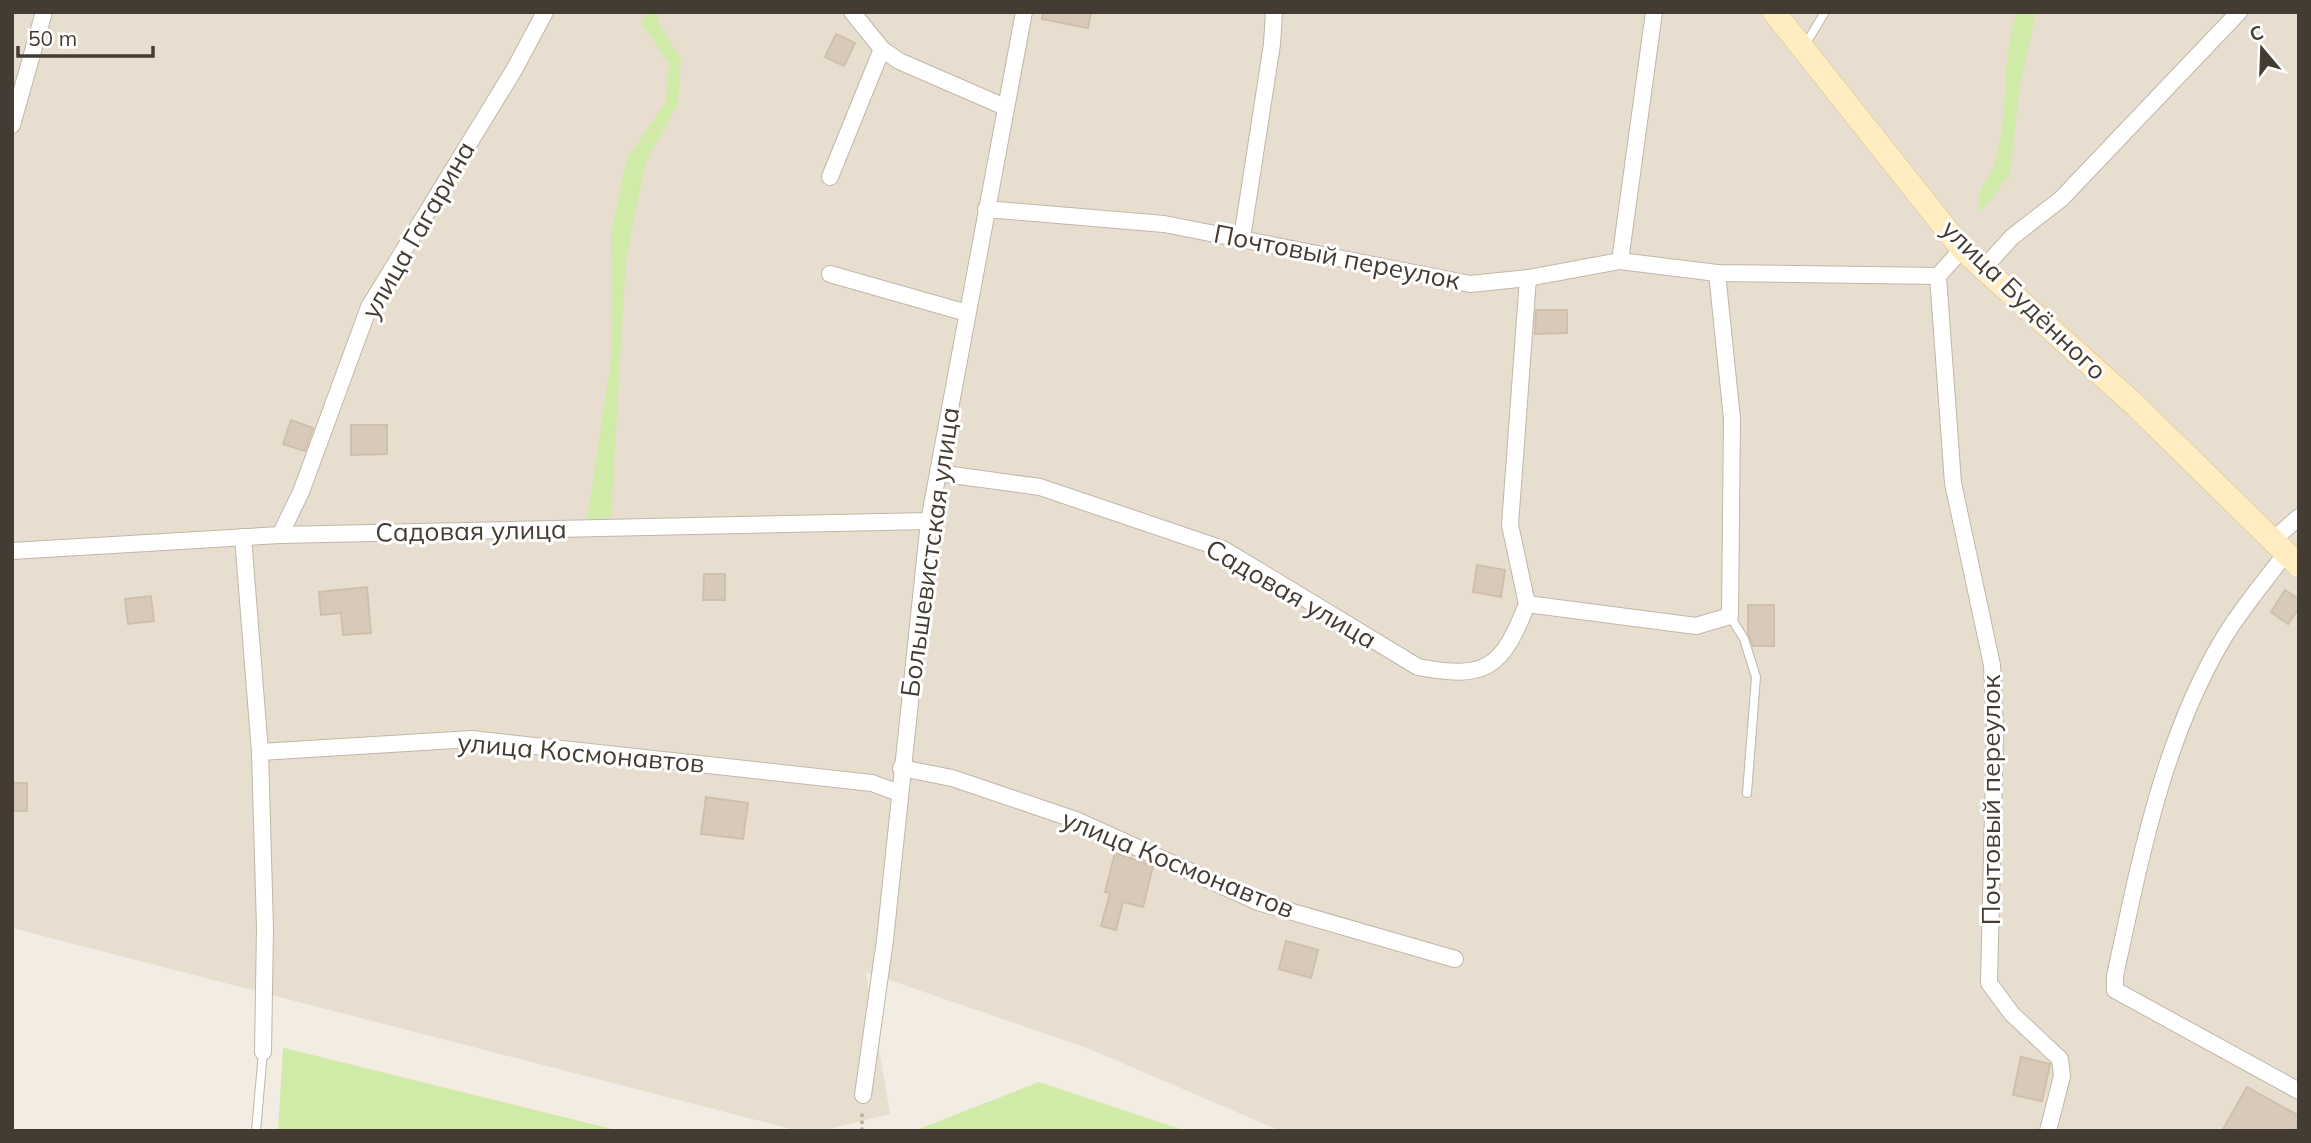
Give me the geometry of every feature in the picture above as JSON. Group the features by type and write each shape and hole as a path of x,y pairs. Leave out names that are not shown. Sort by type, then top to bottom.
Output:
{"main road":[{"name":"улица Будённого","path":"1774,12 1962,249 2135,405 2286,553"}],"street":[{"path":"12,125 44,12"},
{"path":"852,12 882,49 899,61 1004,107"},
{"name":"Большевистская улица","path":"863,1095 885,940 929,521 1004,107 1024,12"},
{"path":"1242,238 1272,44 1274,12"},
{"path":"1620,261 1654,12"},
{"path":"1983,269 2011,237 2061,199 2239,12"},
{"name":"улица Гагарина","path":"280,535 300,492 369,307 514,70 542,13"},
{"path":"830,177 882,49"},
{"name":"Почтовый переулок","path":"986,209 1164,224 1470,284 1528,278 1620,261 1717,273 1938,276 1954,483 1992,665 1995,730 1989,983 2012,1014 2060,1059 2062,1076 2048,1131"},
{"path":"1938,276 1962,249"},
{"path":"1528,278 1510,525 1527,604 1696,626 1730,616 1732,419 1717,273"},
{"path":"830,274 967,313"},
{"name":"Садовая улица","path":"938,473 1040,487 1223,549 1418,667 1452,673 1479,668 1499,659 1515,636 1527,604"},
{"path":"2299,517 2286,553 2224,639 2184,718 2157,794 2115,976 2115,990 2299,1091"},
{"name":"Садовая улица","path":"12,551 280,535 929,521"},
{"path":"243,537 260,752 265,928 263,1052"},
{"name":"улица Космонавтов","path":"260,752 472,739 872,783 899,793"},
{"name":"улица Космонавтов","path":"901,768 953,778 1076,820 1258,902 1455,959"}],"lane":[{"path":"1802,50 1825,12"},
{"path":"1730,616 1744,639 1756,677 1747,793"},
{"path":"256,1131 263,1052"}],"shaded area":[{"path":"12,12 2299,12 2299,1131 1281,1131 1087,1048 866,972 890,1114 820,1131 799,1131 12,928"}],"green space":[{"path":"645,12 658,12 657,19 681,60 678,104 646,161 626,259 611,517 587,521 612,353 611,234 627,158 666,102 669,64 642,24"},
{"path":"2018,12 2036,12 2019,93 2010,174 1981,212 1979,197 1995,163 2000,141 2007,58"},
{"path":"284,1048 620,1131 278,1131"},
{"path":"1039,1082 1186,1131 914,1131"}],"building":[{"path":"1043,12 1091,12 1088,28 1042,19"},
{"path":"836,34 855,43 844,66 825,57"},
{"path":"1536,310 1567,310 1567,333 1535,334"},
{"path":"291,420 313,428 305,451 283,444"},
{"path":"351,425 387,425 387,454 351,455"},
{"path":"1477,565 1505,570 1501,597 1473,592"},
{"path":"704,574 725,574 725,600 703,600"},
{"path":"367,587 371,633 343,635 341,613 321,615 319,592"},
{"path":"2285,590 2299,599 2299,608 2288,624 2271,612"},
{"path":"151,596 154,621 128,624 125,599"},
{"path":"1748,605 1774,605 1774,646 1753,646 1748,633"},
{"path":"12,783 27,783 27,811 12,811"},
{"path":"706,797 748,803 743,839 701,834"},
{"path":"1115,853 1153,866 1143,907 1123,902 1116,930 1101,926 1110,893 1105,892"},
{"path":"1286,941 1318,950 1311,978 1279,969"},
{"path":"2021,1057 2050,1064 2042,1101 2013,1095"},
{"path":"2247,1087 2299,1116 2295,1131 2222,1131"}]}
